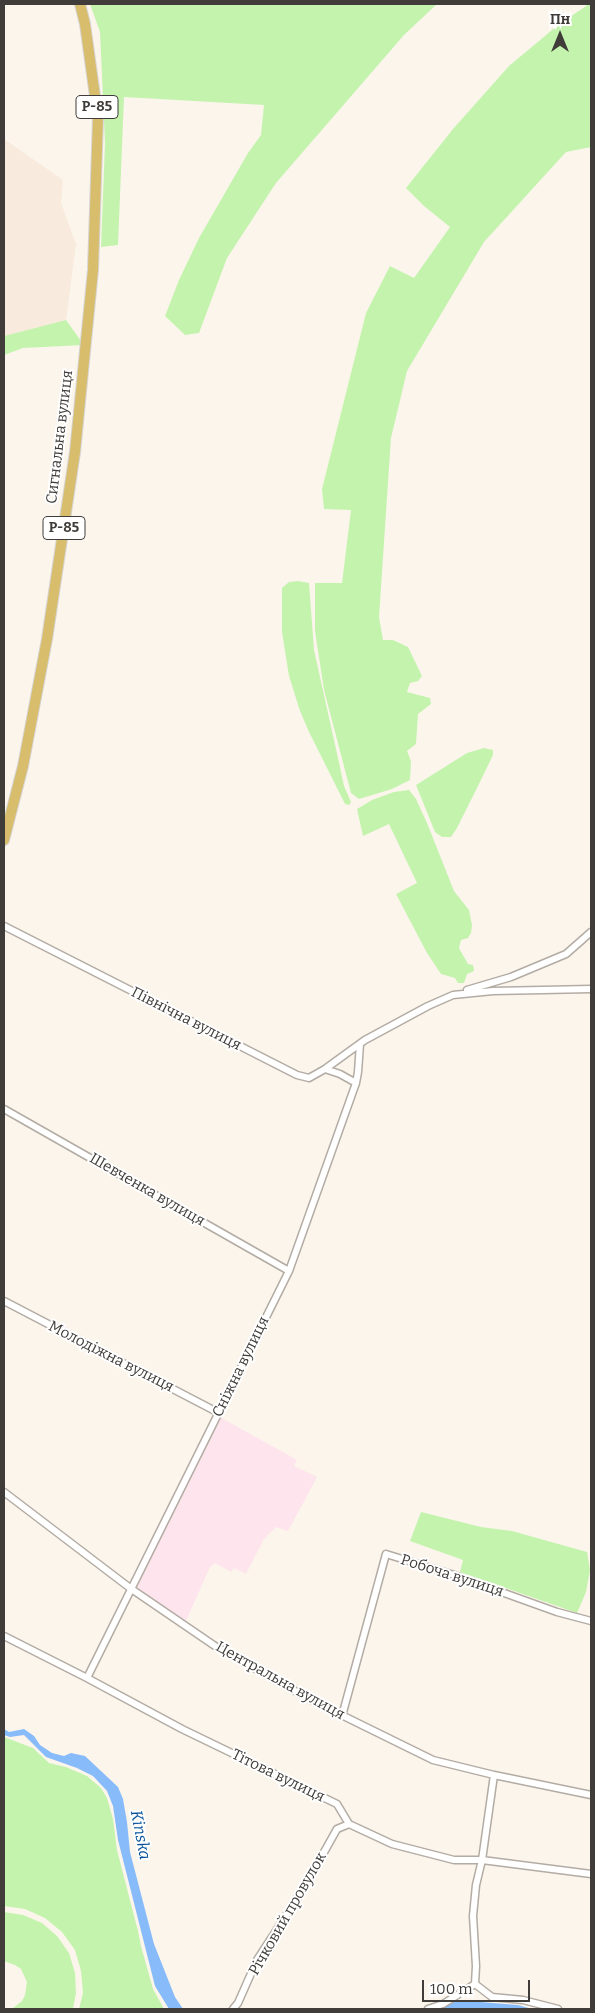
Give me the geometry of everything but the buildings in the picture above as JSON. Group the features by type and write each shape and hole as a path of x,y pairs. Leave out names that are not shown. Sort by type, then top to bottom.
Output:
{"main road":[{"name":"Сигнальна вулиця","path":"4,840 23,766 47,639 75,452 93,270 98,118 85,24 80,4"}],"street":[{"name":"Північна вулиця","path":"4,926 297,1075 309,1078 362,1042 428,1006 453,995"},
{"path":"453,995 512,977 566,954 591,932"},
{"path":"453,995 493,991 591,989"},
{"name":"Сніжна вулиця","path":"87,1678 289,1271 356,1083 362,1042"},
{"path":"324,1069 340,1074 356,1083"},
{"name":"Шевченка вулиця","path":"4,1109 289,1271"},
{"name":"Молодіжна вулиця","path":"4,1301 219,1413"},
{"name":"Центральна вулиця","path":"4,1492 130,1588 215,1646 313,1702 433,1760 591,1795"},
{"name":"Робоча вулиця","path":"342,1716 386,1554 454,1575 557,1612 591,1621"},
{"name":"Тітова вулиця","path":"4,1636 87,1678 182,1730 337,1804 349,1824"},
{"path":"475,1984 476,1966 473,1916 494,1775"},
{"path":"349,1824 392,1844 454,1860 482,1860 591,1874"},
{"name":"Річковий провулок","path":"233,2009 238,2003 258,1960 304,1888 337,1829 349,1824"},
{"path":"428,2009 443,2004 475,1984"},
{"path":"475,1984 492,1997 524,2000 558,2009"}],"shaded area":[{"path":"4,139 63,180 61,203 76,244 66,320 4,336"},
{"path":"218,1416 297,1460 294,1466 317,1477 288,1531 276,1527 264,1539 246,1574 234,1568 231,1572 215,1563 210,1567 185,1623 131,1587"}],"green space":[{"path":"90,4 437,4 404,35 276,183 227,258 199,333 185,335 165,316 179,280 199,238 248,153 261,135 264,105 124,97 118,245 101,247 105,143 100,32"},
{"path":"591,4 591,147 566,152 484,242 407,371 391,438 379,617 383,640 393,640 408,647 422,676 418,681 410,683 407,692 430,698 431,704 418,714 416,744 407,751 411,761 410,780 392,789 359,799 351,793 324,690 315,631 315,583 342,583 351,510 324,509 322,489 366,313 390,266 414,278 450,227 424,206 406,188 453,129 509,66 558,25"},
{"path":"66,320 84,345 23,348 4,355 4,336"},
{"path":"289,582 309,583 314,650 344,786 351,802 349,805 345,804 309,732 289,676 282,632 282,588"},
{"path":"484,748 493,750 493,755 457,828 451,837 442,837 435,832 416,785 467,753"},
{"path":"409,790 416,799 427,823 454,891 469,910 472,925 471,933 468,938 461,940 459,948 468,964 473,965 474,971 467,974 464,983 458,983 455,978 441,974 427,953 396,894 417,883 389,824 363,836 357,809 372,800 394,792"},
{"path":"421,1512 481,1527 512,1531 587,1552 590,1570 586,1592 577,1613 460,1572 463,1560 410,1541"},
{"path":"4,1737 33,1748 49,1763 66,1767 87,1776 101,1788 107,1798 113,1819 117,1850 141,1946 153,1989 164,2009 79,2009 83,1993 81,1971 75,1950 62,1932 45,1918 25,1909 4,1906"},
{"path":"4,1912 23,1915 42,1923 57,1936 69,1953 75,1973 76,1993 73,2009 12,2009 22,2001 27,1982 21,1969 4,1961"}],"water":[{"path":"4,1729 9,1732 24,1729 34,1736 40,1745 52,1753 64,1756 71,1753 85,1756 118,1787 123,1799 130,1852 154,1944 175,1997 183,2009 169,2009 155,1986 118,1840 113,1806 107,1791 93,1776 46,1757 24,1735 10,1737 4,1735"},
{"path":"468,2001 518,2005 532,2009 433,2009 452,2002"}],"water label":[{"name":"Kinska","path":"140,1835"}]}
